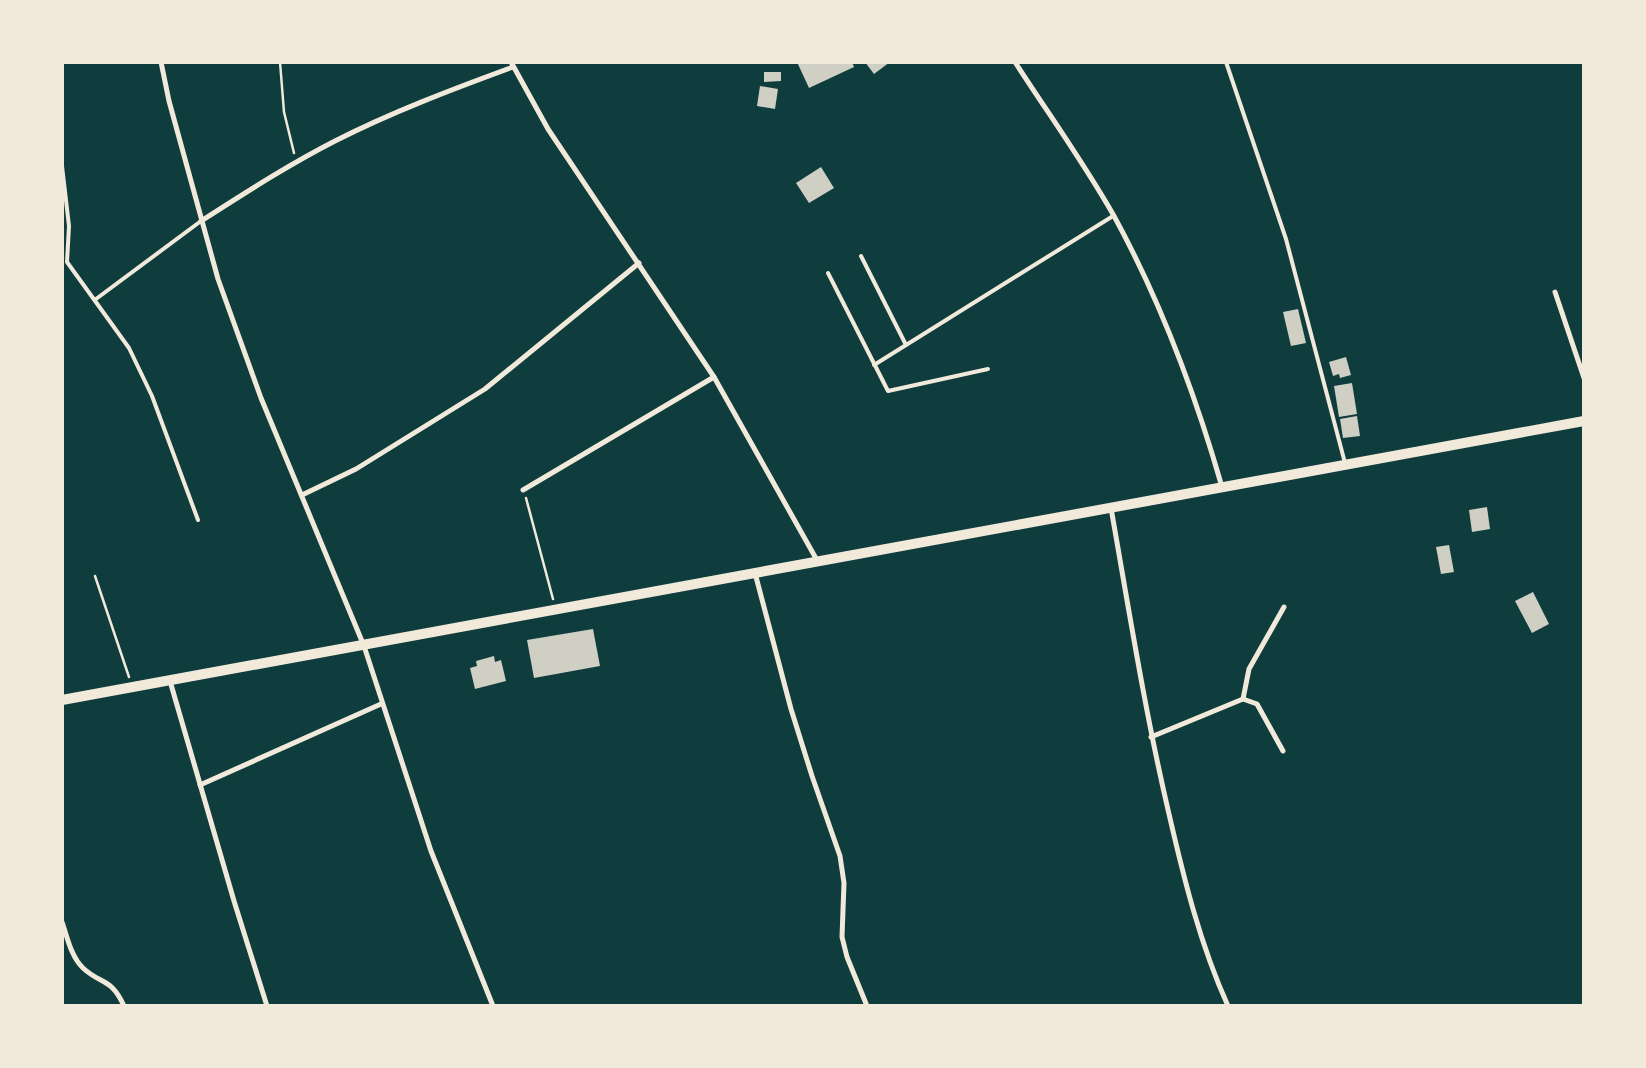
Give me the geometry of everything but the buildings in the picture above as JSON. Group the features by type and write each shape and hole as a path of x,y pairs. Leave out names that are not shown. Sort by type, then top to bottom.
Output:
{"main road":[{"path":"62,700 1584,421"}],"street":[{"path":"161,62 169,101 218,279 261,398 364,646 381,704 431,851 493,1006"},
{"path":"1015,62 1113,216 1148,284 1180,357 1222,487"},
{"path":"201,221 297,162 337,140 414,104 512,65 548,128 714,377 818,562"},
{"path":"302,495 356,469 485,389 639,263"},
{"path":"1556,292 1584,378"},
{"path":"523,490 714,377"},
{"path":"1112,508 1151,737 1208,962 1227,1004 1221,1006"},
{"path":"755,574 799,734 840,856 844,883 842,937 847,957 867,1006"},
{"path":"1243,699 1249,669 1284,607"},
{"path":"170,681 267,1006"},
{"path":"1151,737 1243,699 1257,704 1283,751"},
{"path":"200,785 381,704"},
{"path":"62,922 74,954 82,967 114,986 124,1006"}],"lane":[{"path":"1226,62 1286,239 1345,464"},
{"path":"62,166 69,226 65,262 96,300 128,348 152,396 198,520"},
{"path":"874,365 1113,216"},
{"path":"96,300 201,221"},
{"path":"861,256 906,345"},
{"path":"828,273 888,391 988,369"}],"path":[{"path":"280,62 284,112 297,162"},
{"path":"523,490 542,550 555,610"},
{"path":"95,576 132,688"}]}
